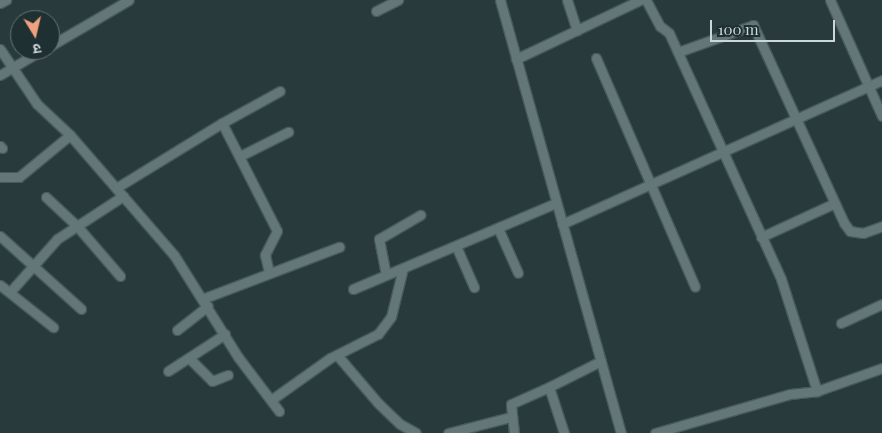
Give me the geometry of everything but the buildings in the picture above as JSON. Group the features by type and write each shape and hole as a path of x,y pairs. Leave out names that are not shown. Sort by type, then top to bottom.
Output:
{"street":[{"path":"0,4 6,0"},
{"path":"60,40 129,0"},
{"path":"376,11 398,0"},
{"path":"500,0 621,433"},
{"path":"567,0 577,30"},
{"path":"646,0 678,52 781,279 817,391"},
{"path":"830,0 867,87 882,116"},
{"path":"516,59 634,1"},
{"path":"678,52 753,25 835,203 850,231 863,233 882,226"},
{"path":"0,49 37,104 70,135 174,254 224,334 279,411"},
{"path":"596,58 696,286"},
{"path":"0,75 24,60"},
{"path":"562,224 882,80"},
{"path":"116,188 222,123 280,91"},
{"path":"222,123 277,231 265,255 269,273"},
{"path":"240,156 288,132"},
{"path":"0,177 19,177 70,135"},
{"path":"10,292 57,239 123,196"},
{"path":"46,197 77,226 120,276"},
{"path":"353,290 556,203"},
{"path":"761,237 835,203"},
{"path":"386,275 378,240 420,215"},
{"path":"498,228 518,273"},
{"path":"0,236 81,309"},
{"path":"456,246 474,287"},
{"path":"177,330 205,303 269,273 338,247"},
{"path":"271,400 337,355 378,334 386,325 403,268"},
{"path":"0,285 53,327"},
{"path":"841,323 882,304"},
{"path":"168,371 190,359 224,334"},
{"path":"337,355 389,414 416,433"},
{"path":"190,359 212,381 228,375"},
{"path":"514,433 510,404 516,399 549,387 601,361"},
{"path":"655,433 790,394 817,391 882,368"},
{"path":"549,387 564,433"},
{"path":"448,433 511,417"}]}
